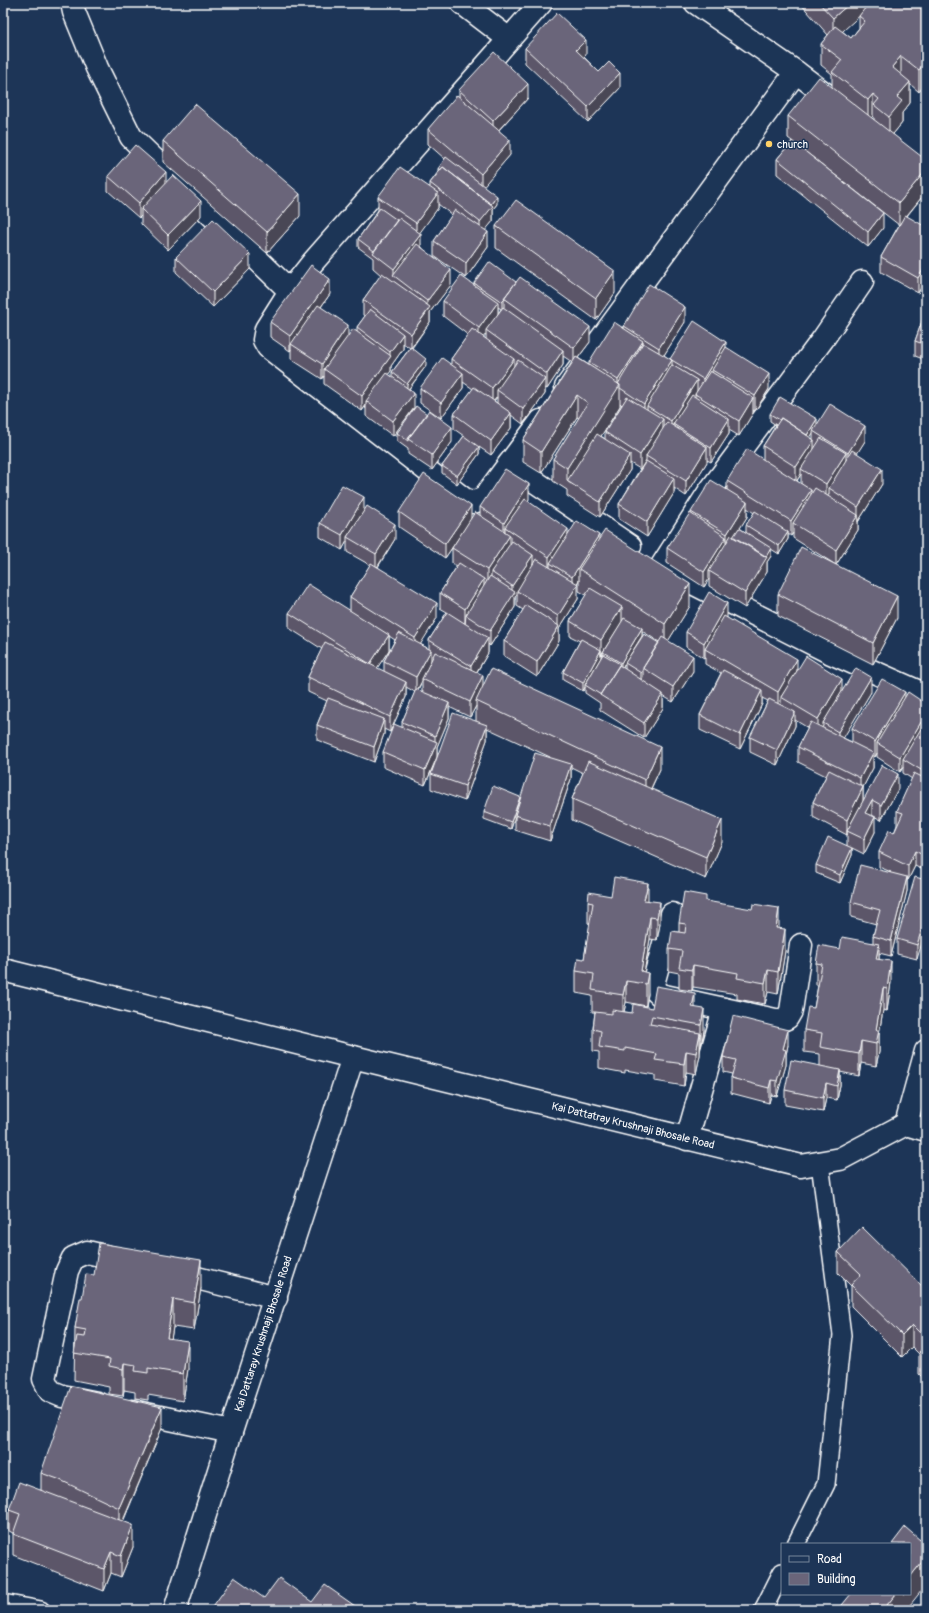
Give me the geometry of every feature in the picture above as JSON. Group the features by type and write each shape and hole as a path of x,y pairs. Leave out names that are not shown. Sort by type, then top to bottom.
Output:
{"street":[{"path":"72,3 74,12 97,68 131,137 290,291"},
{"path":"462,3 509,39"},
{"path":"541,3 313,262 290,291 266,329 264,340 268,347 464,499 473,502 483,499 796,72"},
{"path":"696,3 796,72 853,115"},
{"path":"661,567 709,492 823,339 862,282"},
{"path":"509,464 661,567 831,653 926,695"},
{"path":"672,914 653,984 655,990 660,995 780,1021 787,1018 791,1011 801,945"},
{"name":"Kai Dattatray Krushnaji Bhosale Road","path":"3,970 354,1058 801,1166 840,1159 916,1127"},
{"path":"687,1139 724,1009"},
{"path":"916,1127 926,1051"},
{"name":"Kai Dattaray Krushnaji Bhosale Road","path":"175,1610 231,1432 354,1058"},
{"path":"231,1432 62,1396 50,1391 44,1379 67,1271 74,1258 87,1252 276,1298"}],"lane":[{"path":"796,1543 826,1484 842,1335 820,1163"},
{"path":"763,1610 781,1574"},
{"path":"3,1603 41,1610"}],"building":[{"path":"819,3 850,3 833,18"},
{"path":"869,3 926,3 926,61 919,70 901,56 892,67 910,82 897,97 902,101 889,117 874,105 879,99 873,94 868,100 832,72 842,60 821,44 835,26 851,38 865,21 859,16"},
{"path":"557,13 586,40 576,50 599,72 609,62 620,73 588,107 525,48"},
{"path":"494,52 528,84 493,121 459,90"},
{"path":"819,77 926,160 926,170 899,203 788,116"},
{"path":"457,95 510,140 481,174 428,129"},
{"path":"195,104 300,194 267,232 163,141"},
{"path":"792,141 883,213 868,232 777,159"},
{"path":"135,145 166,172 139,203 108,176"},
{"path":"446,157 497,196 491,204 443,167 440,170 438,169"},
{"path":"400,167 438,193 416,223 378,197"},
{"path":"443,167 493,206 480,222 430,183"},
{"path":"173,175 201,201 168,235 141,209"},
{"path":"516,200 615,271 596,298 496,226"},
{"path":"380,208 397,220 374,251 358,239"},
{"path":"455,210 488,232 466,263 434,241"},
{"path":"905,215 926,227 926,265 918,278 881,257"},
{"path":"399,218 421,234 394,269 373,253"},
{"path":"213,219 250,254 213,292 176,257"},
{"path":"417,244 451,270 427,301 393,275"},
{"path":"489,262 516,282 502,302 474,283"},
{"path":"311,265 330,279 290,336 270,322"},
{"path":"382,273 430,307 411,334 363,300"},
{"path":"461,276 498,302 479,328 443,301"},
{"path":"520,277 590,327 574,348 504,298"},
{"path":"926,280 926,289 922,287"},
{"path":"649,284 685,307 659,348 624,326"},
{"path":"318,305 348,325 322,364 291,344"},
{"path":"503,307 563,350 547,374 486,330"},
{"path":"370,309 403,334 390,352 357,327"},
{"path":"926,310 926,345 915,341"},
{"path":"694,321 726,342 703,379 670,359"},
{"path":"614,322 643,341 618,380 589,362"},
{"path":"353,329 391,356 362,396 324,369"},
{"path":"472,329 514,359 492,388 451,359"},
{"path":"643,343 672,360 644,404 620,388 620,385 618,384"},
{"path":"411,347 426,359 407,384 392,372"},
{"path":"726,347 769,374 755,396 712,370"},
{"path":"576,357 620,385 567,468 553,459 588,403 577,395 541,452 523,440"},
{"path":"442,358 463,373 441,403 420,388"},
{"path":"518,360 545,379 523,409 497,390"},
{"path":"672,365 697,380 671,421 647,406"},
{"path":"710,371 753,398 739,421 695,394"},
{"path":"387,373 414,393 393,421 366,401"},
{"path":"474,387 511,413 491,441 454,414"},
{"path":"692,395 729,419 711,448 673,424"},
{"path":"627,397 663,419 640,455 605,432"},
{"path":"780,397 817,419 807,435 781,418 780,420 770,414"},
{"path":"830,404 865,426 848,453 813,431"},
{"path":"416,406 427,414 408,441 397,433"},
{"path":"429,410 452,427 432,455 408,439"},
{"path":"781,418 814,440 796,467 763,446"},
{"path":"667,422 707,447 686,481 646,456"},
{"path":"597,434 630,455 600,502 567,481"},
{"path":"464,436 479,447 457,476 442,466"},
{"path":"821,438 846,453 826,484 801,469"},
{"path":"747,449 811,490 791,521 727,481"},
{"path":"852,450 882,469 858,507 829,488"},
{"path":"646,461 674,478 647,522 619,504"},
{"path":"505,469 529,484 504,523 480,507"},
{"path":"424,474 471,506 445,544 399,512"},
{"path":"711,480 747,502 727,534 691,512"},
{"path":"342,485 364,497 342,535 320,523"},
{"path":"815,488 858,515 836,550 793,523"},
{"path":"525,499 568,529 549,557 505,527"},
{"path":"367,506 395,524 376,554 347,537"},
{"path":"755,511 788,532 779,546 746,525"},
{"path":"475,512 510,535 487,570 452,548"},
{"path":"690,513 726,537 704,572 667,548"},
{"path":"577,521 599,535 572,577 550,563"},
{"path":"739,528 771,548 766,557 733,537"},
{"path":"605,530 690,584 665,624 579,569"},
{"path":"731,535 767,557 745,593 709,571"},
{"path":"512,541 533,555 512,586 491,572"},
{"path":"801,547 897,596 873,643 778,594"},
{"path":"536,559 578,584 558,616 517,591"},
{"path":"371,563 437,603 415,638 350,597"},
{"path":"459,563 484,579 465,609 440,593"},
{"path":"490,576 515,592 490,631 466,615"},
{"path":"308,584 389,635 370,664 289,613"},
{"path":"590,588 622,607 601,640 570,621"},
{"path":"709,592 727,603 704,643 686,632"},
{"path":"526,605 559,626 537,662 504,641"},
{"path":"447,612 488,638 471,666 429,640"},
{"path":"724,616 797,659 778,692 705,649"},
{"path":"624,618 642,628 621,663 603,652"},
{"path":"399,633 431,650 416,677 384,661"},
{"path":"644,634 659,643 641,673 625,663"},
{"path":"662,637 693,656 673,687 643,668"},
{"path":"581,639 601,650 583,683 563,672"},
{"path":"325,642 406,682 390,717 308,677"},
{"path":"435,652 483,675 470,702 422,679"},
{"path":"603,654 620,664 600,695 585,685"},
{"path":"806,656 842,679 818,719 781,697"},
{"path":"619,665 663,694 644,723 600,695"},
{"path":"856,668 871,677 838,732 823,723"},
{"path":"491,669 660,747 645,780 476,701"},
{"path":"723,670 762,690 740,735 700,715"},
{"path":"882,679 905,692 875,742 852,728"},
{"path":"416,689 449,703 435,736 402,722"},
{"path":"908,692 926,704 926,714 900,757 877,743"},
{"path":"328,698 384,719 374,747 317,725"},
{"path":"769,699 795,712 777,750 750,737"},
{"path":"453,713 487,725 465,786 431,774"},
{"path":"926,720 926,773 903,759"},
{"path":"811,722 873,753 860,778 798,747"},
{"path":"394,724 437,742 425,770 383,752"},
{"path":"535,753 571,764 550,826 515,815"},
{"path":"588,761 722,820 706,857 572,799"},
{"path":"882,765 898,774 881,805 872,800 865,813 875,817 864,839 847,831"},
{"path":"829,770 863,787 847,820 813,802"},
{"path":"914,773 926,779 926,843 921,854 915,851 908,866 879,852 889,830 894,833 903,813 897,811"},
{"path":"493,786 520,797 511,822 484,812"},
{"path":"828,837 852,848 840,875 816,865"},
{"path":"860,865 907,877 891,941 873,936 880,910 851,902"},
{"path":"614,877 648,883 644,900 660,902 657,918 650,917 641,971 648,973 646,984 626,981 623,995 592,990 594,974 576,971 578,958 584,959 593,903 588,902 589,892 611,896"},
{"path":"915,877 926,880 926,915 917,945 897,939"},
{"path":"684,892 706,896 706,901 752,909 753,904 779,908 776,928 785,929 778,972 768,970 765,983 737,978 738,973 693,965 692,970 679,968 682,951 669,949 672,931 685,933 686,924 679,923"},
{"path":"842,937 879,944 876,959 891,961 887,989 883,988 876,1030 879,1030 876,1044 861,1041 859,1054 820,1047 822,1033 804,1030 808,1007 814,1008 822,964 816,963 819,945 840,949"},
{"path":"656,986 695,993 692,1007 704,1009 701,1025 652,1016 650,1024 700,1033 696,1053 686,1051 684,1064 655,1060 657,1054 625,1048 625,1051 599,1047 601,1031 593,1029 595,1012 612,1014 612,1010 632,1013 633,1004 652,1008"},
{"path":"733,1016 788,1030 783,1049 786,1050 777,1081 771,1080 769,1088 731,1078 736,1060 723,1057"},
{"path":"791,1060 840,1070 837,1086 826,1083 823,1098 785,1090"},
{"path":"862,1227 926,1290 926,1339 912,1325 902,1335 851,1285 861,1274 838,1252"},
{"path":"99,1243 201,1260 194,1303 173,1299 167,1338 188,1341 183,1374 148,1368 148,1373 135,1371 136,1365 124,1363 123,1369 109,1366 110,1359 74,1353 77,1336 85,1337 86,1330 75,1328 86,1274 94,1275"},
{"path":"926,1345 926,1359 919,1352"},
{"path":"71,1386 162,1407 119,1508 58,1479 41,1473"},
{"path":"19,1482 133,1525 121,1556 111,1552 104,1569 13,1534 20,1514 9,1510"},
{"path":"905,1527 920,1540 926,1533 926,1557 911,1576 911,1543 893,1543"},
{"path":"234,1577 264,1598 279,1578 312,1602 325,1585 355,1606 352,1610 211,1609"},
{"path":"850,1595 895,1595 887,1605 893,1610 838,1610"}],"place":[{"name":"church","path":"769,144"}]}
